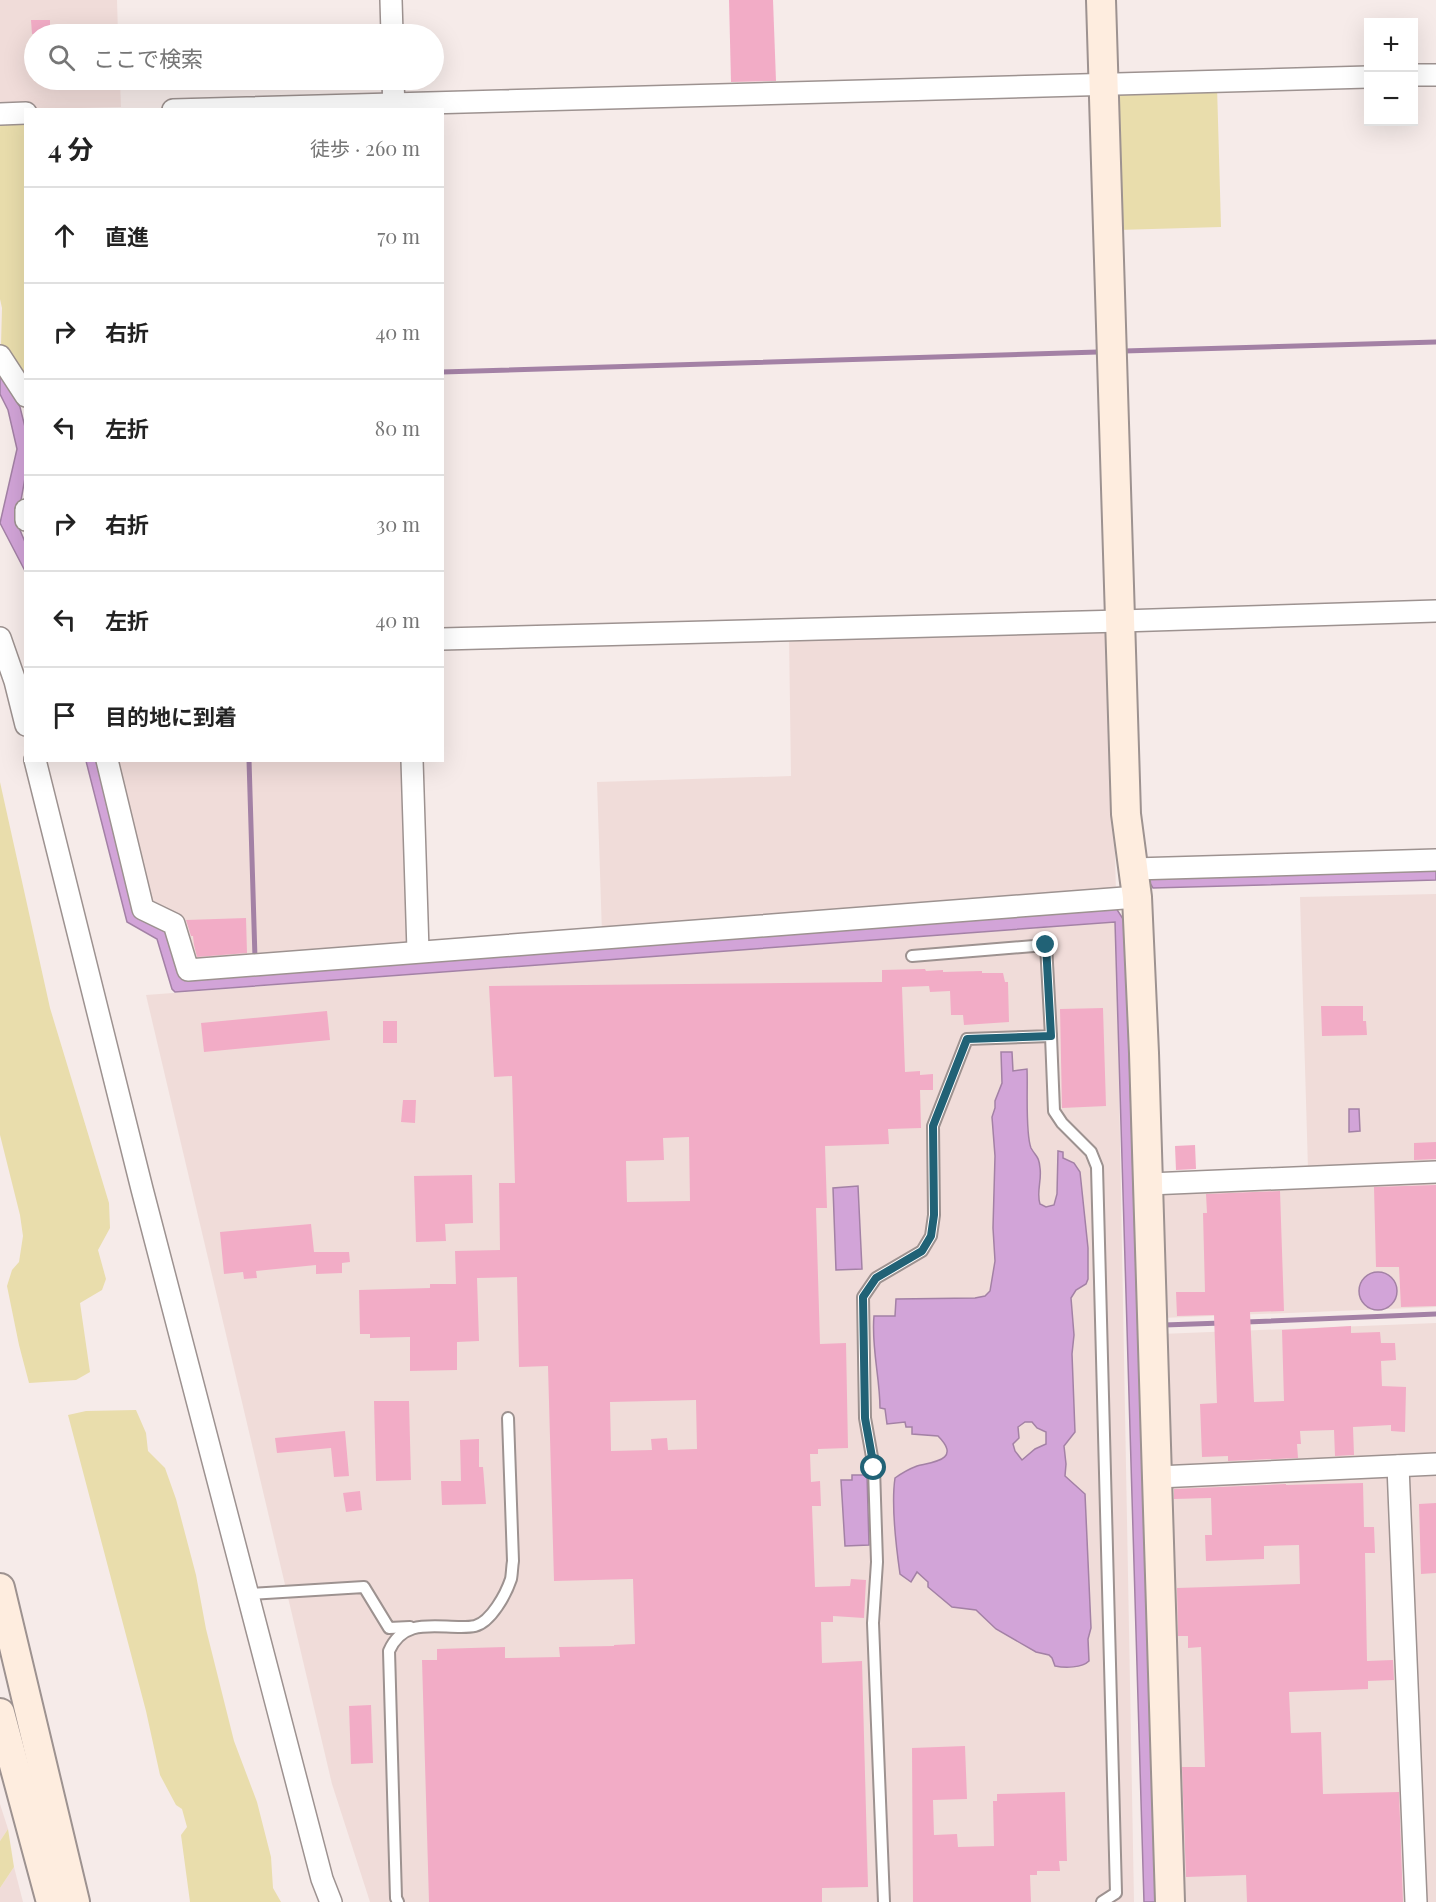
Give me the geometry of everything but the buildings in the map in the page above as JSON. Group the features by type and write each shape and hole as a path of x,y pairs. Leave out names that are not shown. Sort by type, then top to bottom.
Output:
{"street":[{"path":"391,0 392,24"},
{"path":"1101,0 1126,814 1137,897 1149,1184 1170,1902"},
{"path":"1418,75 1436,75"},
{"path":"320,108 1364,77"},
{"path":"393,90 394,107"},
{"path":"0,114 24,113"},
{"path":"0,356 24,393"},
{"path":"444,639 1436,611"},
{"path":"0,638 24,716"},
{"path":"35,762 142,1189 322,1879 331,1902"},
{"path":"107,762 143,909 174,924 188,970 1137,897"},
{"path":"412,762 417,951"},
{"path":"1134,869 1436,860"},
{"path":"1149,1184 1436,1172"},
{"path":"1158,1477 1436,1464"},
{"path":"1398,1466 1416,1902"},
{"path":"0,1588 75,1902"},
{"path":"0,1713 51,1902"}],"lane":[{"path":"912,956 1046,945 1054,1111 1062,1123 1091,1152 1097,1167 1116,1893 1102,1902"},
{"path":"884,1902 873,1623 877,1562 874,1468 865,1418 863,1297 876,1278 922,1251 931,1236 934,1215 933,1126 967,1039 1051,1036"},
{"path":"248,1594 364,1587 389,1628 474,1627 484,1621 496,1608 511,1579 513,1561 508,1418"},
{"path":"398,1902 389,1651 394,1640 402,1632 414,1627"}],"shaded area":[{"path":"0,0 117,0 118,24 24,24 24,90 120,90 121,107 0,110"},
{"path":"1217,86 1221,227 1117,230 1112,95 1119,90"},
{"path":"24,121 24,377 1,346 0,122"},
{"path":"0,372 20,407 24,423 24,484 17,523 24,540 24,569 0,523 17,449 8,410 0,394"},
{"path":"1109,629 1116,893 602,934 597,782 791,776 789,636"},
{"path":"86,762 100,762 138,915 168,932 183,978 1116,908 1125,922 1156,1902 1144,1902 1115,922 175,992 172,989 157,939 127,922"},
{"path":"118,762 406,762 412,940 407,948 194,963 152,903"},
{"path":"0,782 50,1008 109,1203 110,1228 98,1250 106,1279 102,1290 80,1303 90,1372 76,1380 29,1383 7,1286 12,1270 19,1262 23,1236 0,1135"},
{"path":"1436,869 1436,880 1153,888 1146,877"},
{"path":"1436,894 1436,1164 1308,1169 1300,897"},
{"path":"1116,922 1134,1902 370,1902 332,1784 146,995"},
{"path":"1001,1052 1012,1052 1013,1071 1027,1069 1028,1132 1031,1148 1040,1164 1040,1204 1046,1207 1054,1205 1057,1194 1058,1151 1063,1152 1063,1158 1074,1163 1080,1172 1088,1248 1088,1279 1086,1284 1076,1290 1071,1298 1074,1335 1072,1354 1075,1432 1064,1446 1065,1476 1085,1494 1091,1628 1088,1639 1089,1661 1073,1667 1055,1666 1049,1655 1036,1652 996,1629 976,1610 952,1607 928,1587 928,1582 917,1572 911,1582 900,1574 897,1551 894,1513 895,1478 914,1467 937,1461 946,1455 947,1450 938,1436 912,1434 912,1427 906,1427 905,1422 887,1424 885,1409 880,1408 874,1316 895,1316 896,1299 975,1298 985,1296 990,1291 995,1261 993,1228 995,1156 992,1117 1002,1083","holes":["1025,1422 1032,1422 1037,1428 1046,1432 1046,1444 1035,1449 1022,1460 1013,1444 1019,1438 1018,1427"]},
{"path":"1349,1109 1359,1109 1360,1131 1349,1132"},
{"path":"1436,1179 1436,1307 1161,1318 1157,1189"},
{"path":"858,1186 862,1269 836,1270 833,1188"},
{"path":"1378,1272 1392,1277 1397,1291 1392,1305 1378,1310 1364,1305 1359,1291 1364,1277"},
{"path":"1436,1323 1436,1458 1166,1471 1161,1334"},
{"path":"136,1410 146,1433 148,1451 165,1468 176,1499 234,1741 257,1802 271,1857 273,1888 281,1902 190,1902 181,1835 187,1827 182,1809 176,1805 160,1775 146,1711 68,1415 86,1411"},
{"path":"1436,1471 1436,1902 1422,1902 1406,1472"},
{"path":"1390,1473 1406,1902 1180,1902 1166,1482"},
{"path":"852,1475 867,1475 869,1545 845,1546 841,1480 852,1480"},
{"path":"0,1804 8,1829 0,1841"},
{"path":"8,1829 14,1867 0,1888 0,1841"},
{"path":"14,1867 23,1902 0,1902 0,1888"}],"waterway":[{"path":"1124,351 1436,342"},
{"path":"444,372 1098,352"},
{"path":"249,762 255,958"},
{"path":"1246,1322 1436,1314"},
{"path":"1164,1325 1222,1323"}],"route":[{"path":"874,1468 865,1418 863,1297 876,1278 922,1251 931,1236 934,1215 933,1126 967,1039 1051,1036 1046,945"}]}
